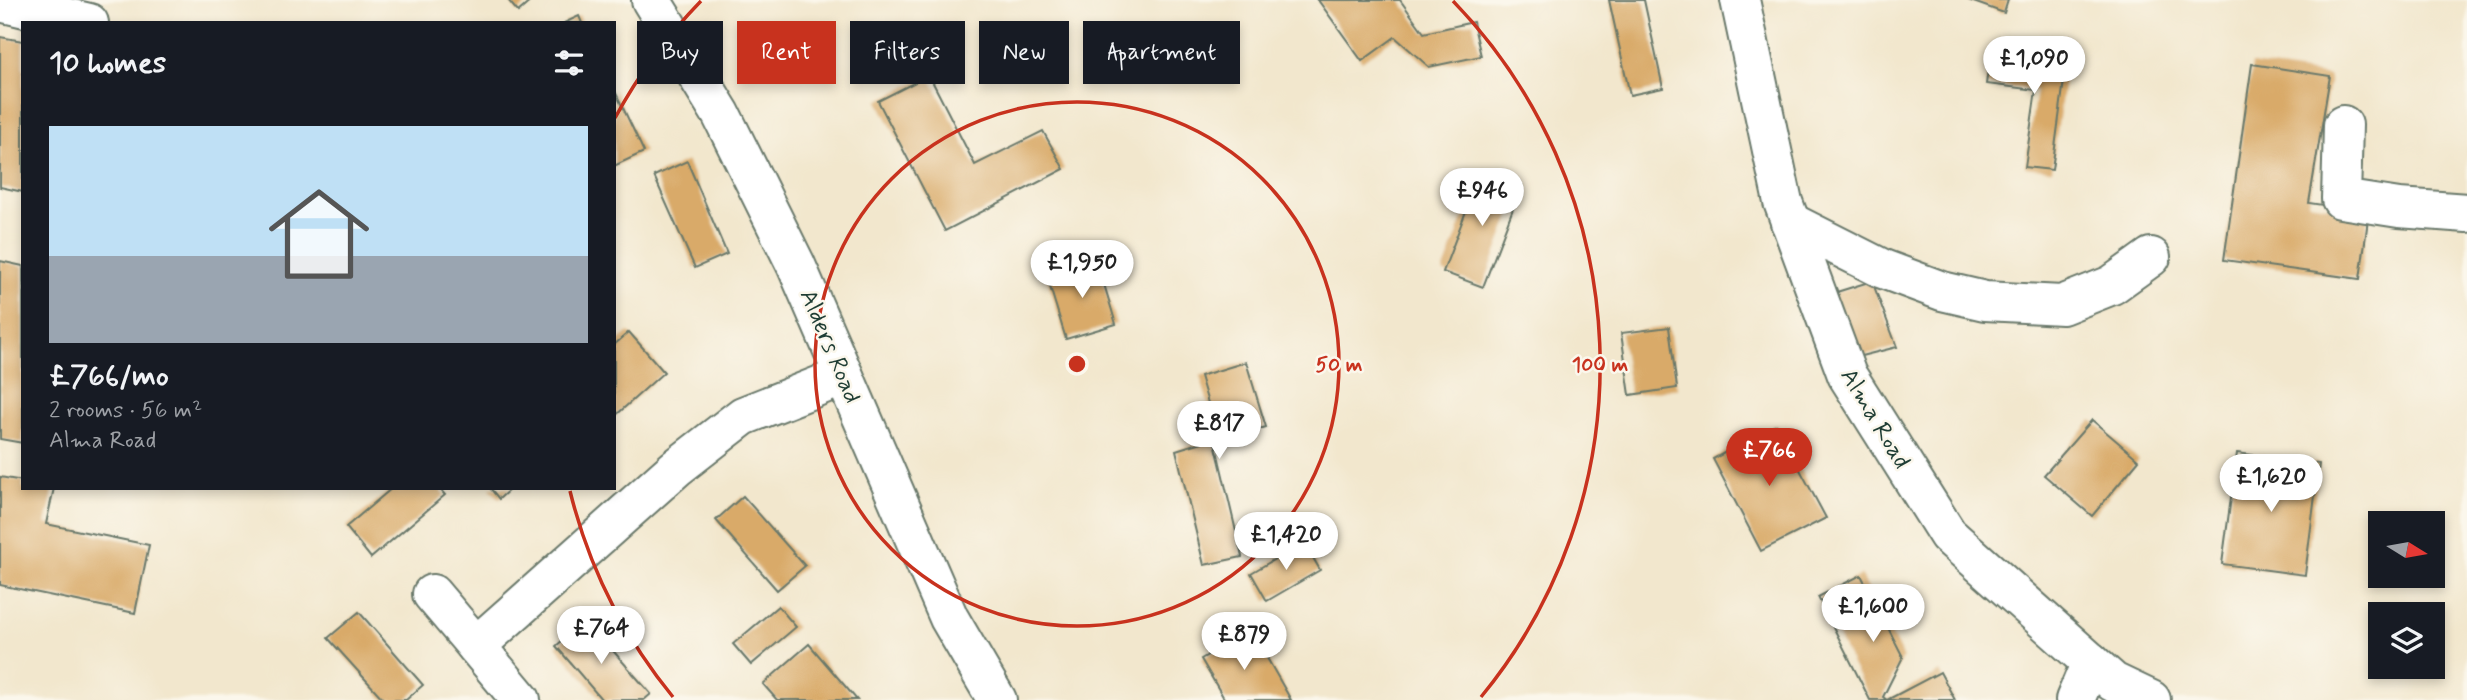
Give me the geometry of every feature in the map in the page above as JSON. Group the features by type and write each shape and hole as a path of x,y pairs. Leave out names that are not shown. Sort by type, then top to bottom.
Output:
{"street":[{"name":"Alders Road","path":"651,0 721,114 796,265 949,618 985,694"},
{"name":"Alma Road","path":"1740,0 1783,202 1847,375 1948,534 2113,682 2151,700"},
{"path":"0,2 81,21"},
{"path":"2343,125 2341,199 2399,208 2467,213"},
{"path":"1790,222 1883,269 1942,291 1985,301 2062,305 2112,285 2151,257"},
{"path":"476,646 676,468 743,416 844,376"},
{"path":"432,594 522,700"},
{"path":"2075,700 2091,662"}],"building":[{"path":"508,0 532,0 518,12"},
{"path":"1318,0 1400,0 1424,33 1473,22 1481,56 1429,67 1395,37 1362,61"},
{"path":"1609,0 1644,0 1663,88 1630,95"},
{"path":"1968,0 2008,0 2004,13"},
{"path":"579,16 581,21 568,21"},
{"path":"0,37 21,41 21,192 0,187"},
{"path":"1991,48 2067,58 2052,170 2025,167 2036,90 1986,84"},
{"path":"2252,64 2330,76 2309,203 2369,212 2360,279 2224,260"},
{"path":"911,84 934,84 975,165 1043,131 1064,169 945,231 878,101"},
{"path":"616,93 644,152 616,165"},
{"path":"687,161 727,254 695,268 654,176"},
{"path":"1482,169 1522,185 1483,287 1443,272"},
{"path":"0,261 21,266 21,443 0,439"},
{"path":"1097,261 1116,324 1066,339 1047,277"},
{"path":"1872,281 1897,347 1849,359 1824,296"},
{"path":"1669,327 1677,388 1630,395 1621,333"},
{"path":"629,332 664,372 616,415 616,343"},
{"path":"1246,362 1266,427 1215,442 1242,557 1204,565 1176,450 1218,437 1200,376"},
{"path":"2092,420 2139,460 2092,516 2044,475"},
{"path":"1776,425 1826,518 1761,551 1713,459"},
{"path":"2237,453 2319,464 2305,575 2222,564"},
{"path":"0,477 21,481 21,490 54,490 46,524 149,545 135,613 0,585"},
{"path":"390,490 441,490 445,495 371,558 346,527"},
{"path":"492,490 509,490 499,499"},
{"path":"743,496 805,566 777,590 716,520"},
{"path":"1304,542 1320,570 1267,601 1251,573"},
{"path":"1861,575 1903,657 1883,697 1887,700 1870,700 1818,597"},
{"path":"778,606 796,627 751,665 733,644"},
{"path":"359,612 423,685 406,700 384,700 328,638"},
{"path":"586,620 651,694 644,700 602,700 556,646"},
{"path":"1251,630 1291,700 1225,700 1201,659"},
{"path":"809,644 857,700 777,700 763,684"},
{"path":"1940,672 1955,700 1887,700"}]}
